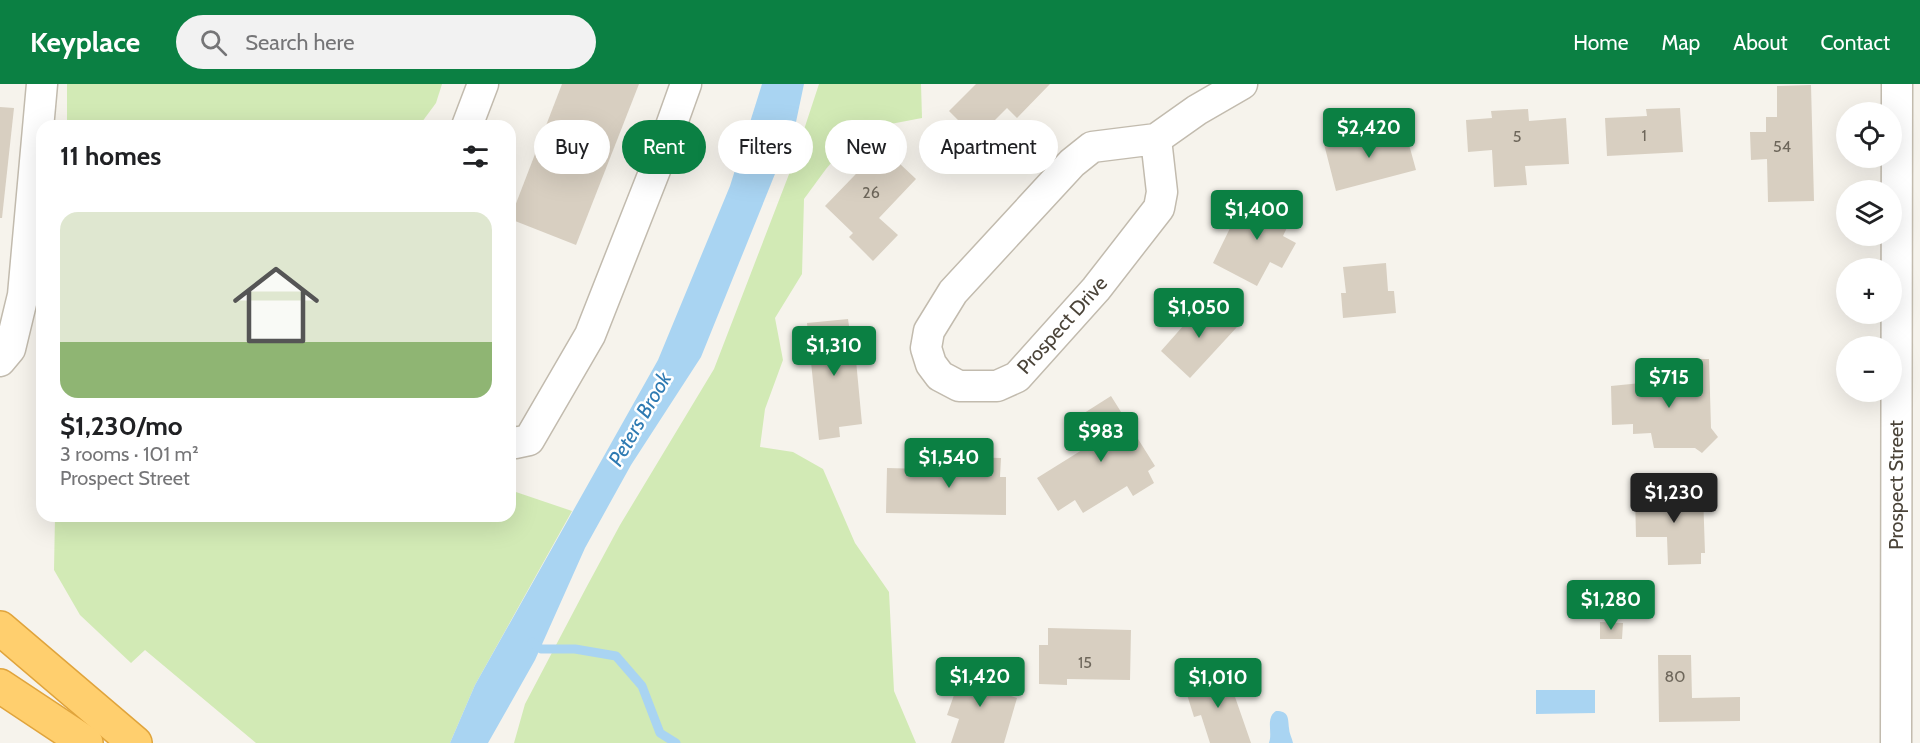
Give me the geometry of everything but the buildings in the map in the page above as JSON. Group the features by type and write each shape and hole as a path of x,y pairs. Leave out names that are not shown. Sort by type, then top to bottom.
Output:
{"highway":[{"path":"0,628 135,743"},
{"path":"0,686 86,743"}],"street":[{"path":"39,120 42,84"},
{"path":"470,120 483,84"},
{"path":"516,443 529,440 590,335 657,165 686,84"},
{"name":"Prospect Drive","path":"1156,139 1162,192 1159,208 1096,289 1017,377 997,386 959,386 940,376 931,364 926,348 929,331 952,292 1071,163 1092,147 1156,139 1197,110 1242,84"},
{"name":"Prospect Street","path":"1896,743 1908,219 1897,84"},
{"path":"0,361 10,349 23,295 36,151"}],"green space":[{"path":"67,84 442,84 436,103 423,120 67,120"},
{"path":"819,84 921,84 922,118 907,121 825,120 825,170 804,199 802,274 775,318 783,360 765,409 760,447 793,452 823,469 855,543 889,592 894,691 916,743 514,743 525,704 586,588 620,525 714,369 789,174 813,174 813,120 807,120"},
{"path":"516,492 572,511 475,685 450,743 256,743 145,650 131,663 80,615 54,570 55,522 516,522"}],"water":[{"path":"762,84 804,84 796,120 751,120"},
{"name":"Peters Brook","path":"734,174 775,174 701,357 631,465 585,548 535,660 488,743 450,743 475,685 658,360"},
{"path":"1536,690 1595,690 1595,713 1536,714"},
{"path":"1276,711 1283,712 1287,716 1293,743 1269,743 1270,721"}],"waterway":[{"path":"532,642 541,649 575,649 616,656 642,686 660,733 676,743"}]}
